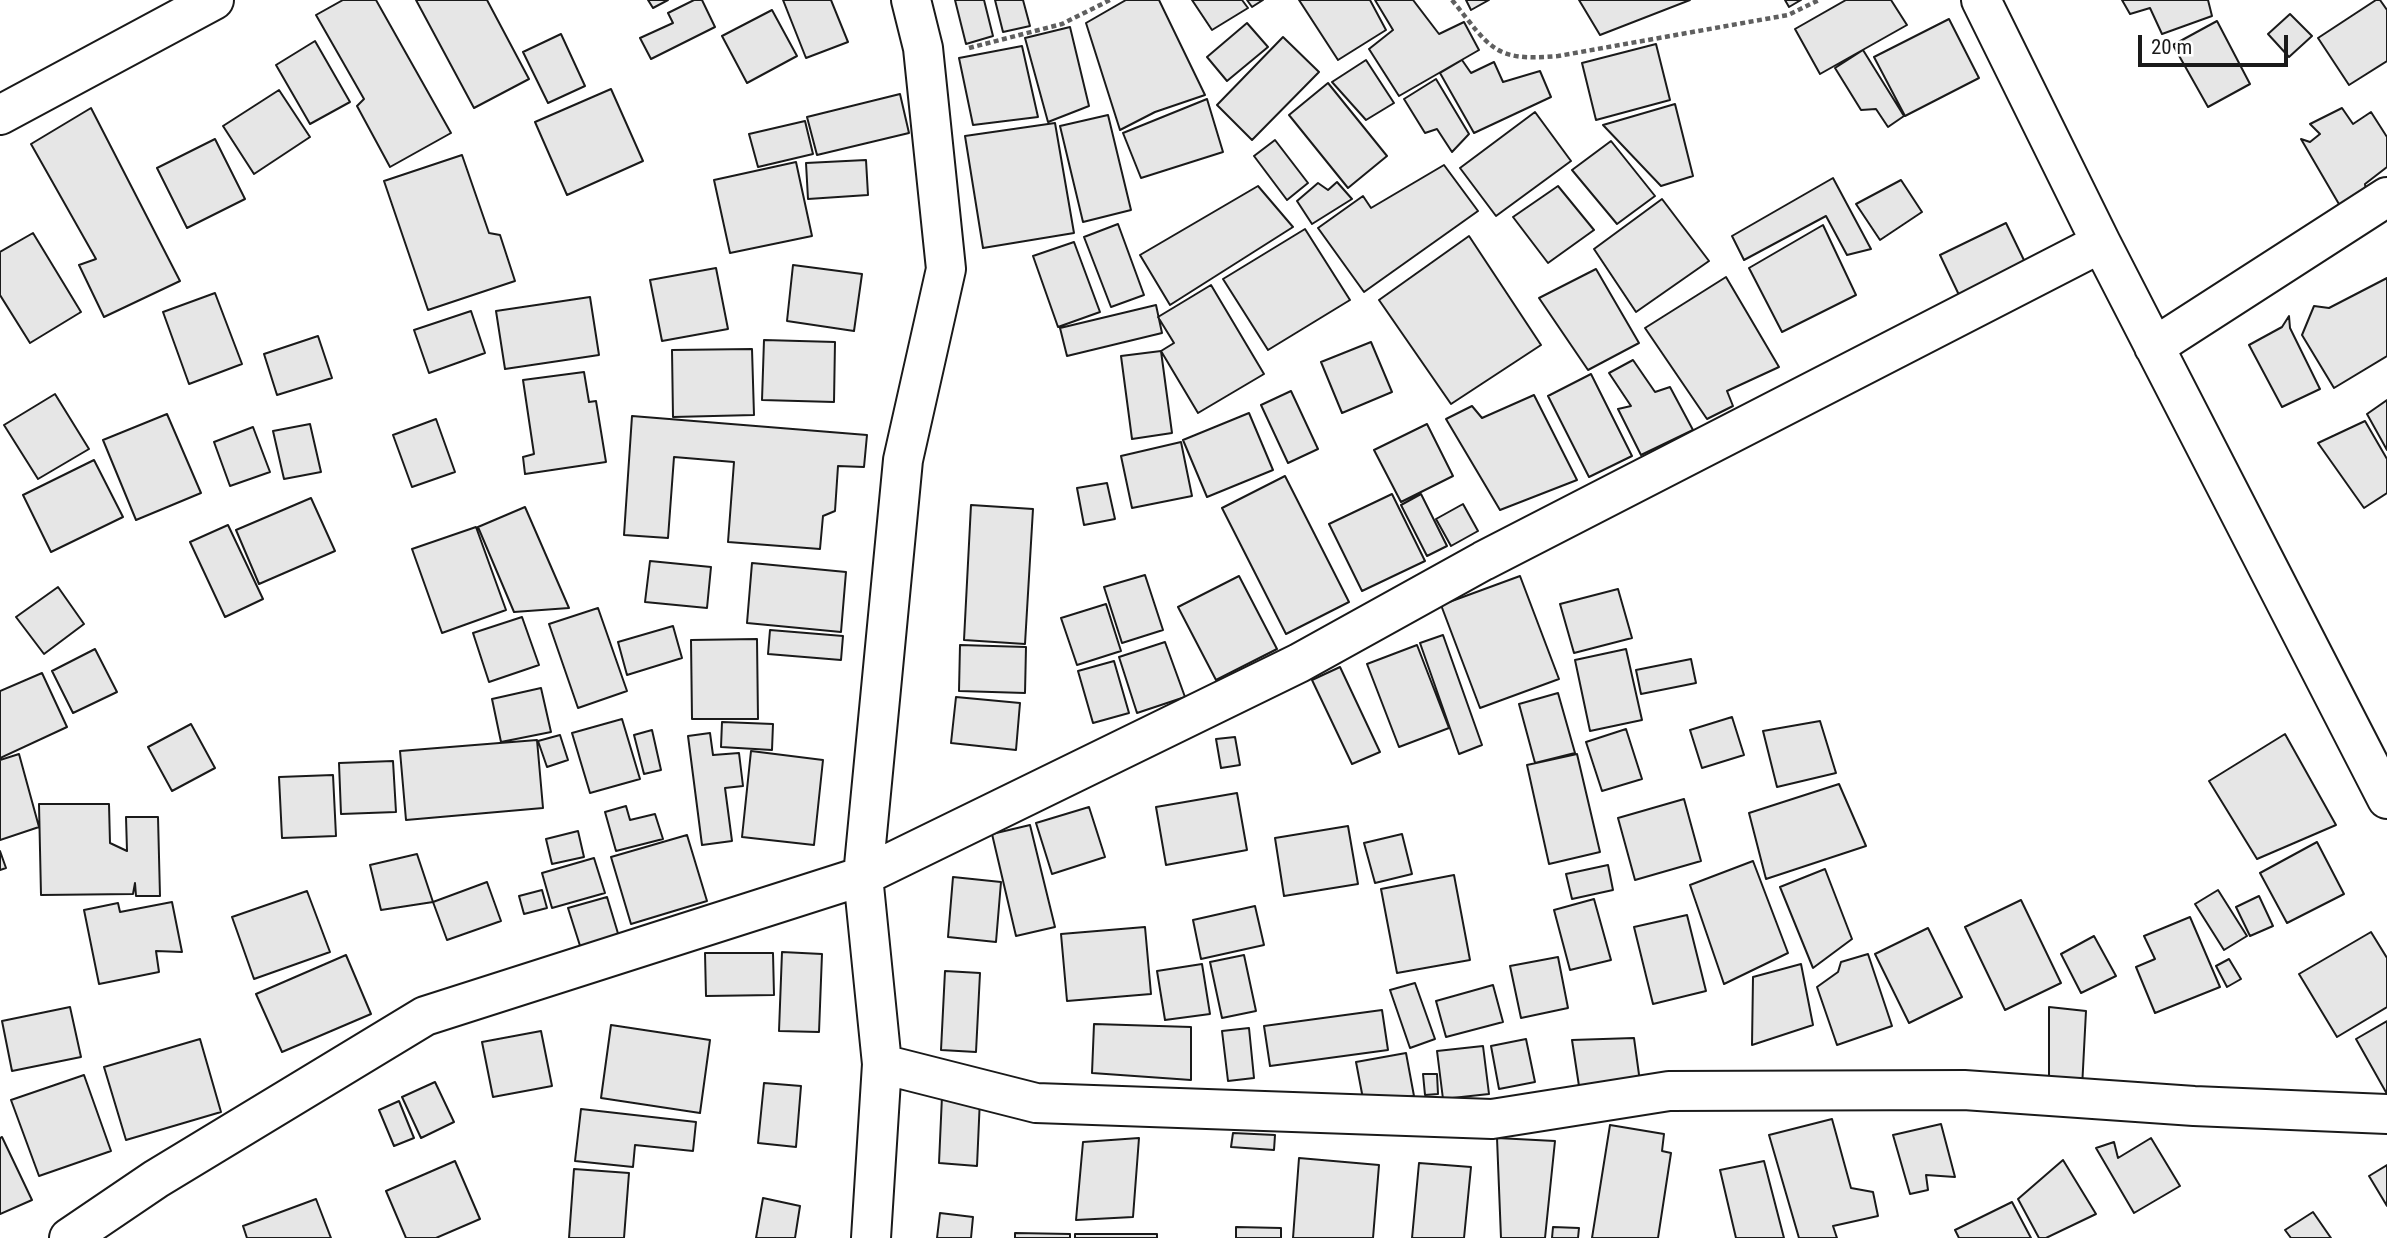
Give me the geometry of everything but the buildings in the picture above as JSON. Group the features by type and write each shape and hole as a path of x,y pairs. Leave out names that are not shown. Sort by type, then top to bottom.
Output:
{"street":[{"path":"0,115 214,0"},
{"path":"871,1238 882,1065 863,876 903,460 946,269 923,48 911,0"},
{"path":"1981,0 2101,243 2387,799"},
{"path":"2154,347 2387,197"},
{"path":"69,1238 156,1179 425,1016 863,876 1299,663 1483,561 2101,243"},
{"path":"882,1065 1036,1103 1478,1118 1669,1091 1964,1090 2387,1114"}],"path":[{"path":"923,48 937,53 984,45 1062,24 1110,0"},
{"path":"1452,0 1488,42 1502,54 1521,59 1558,56 1788,15 1819,0"}]}
